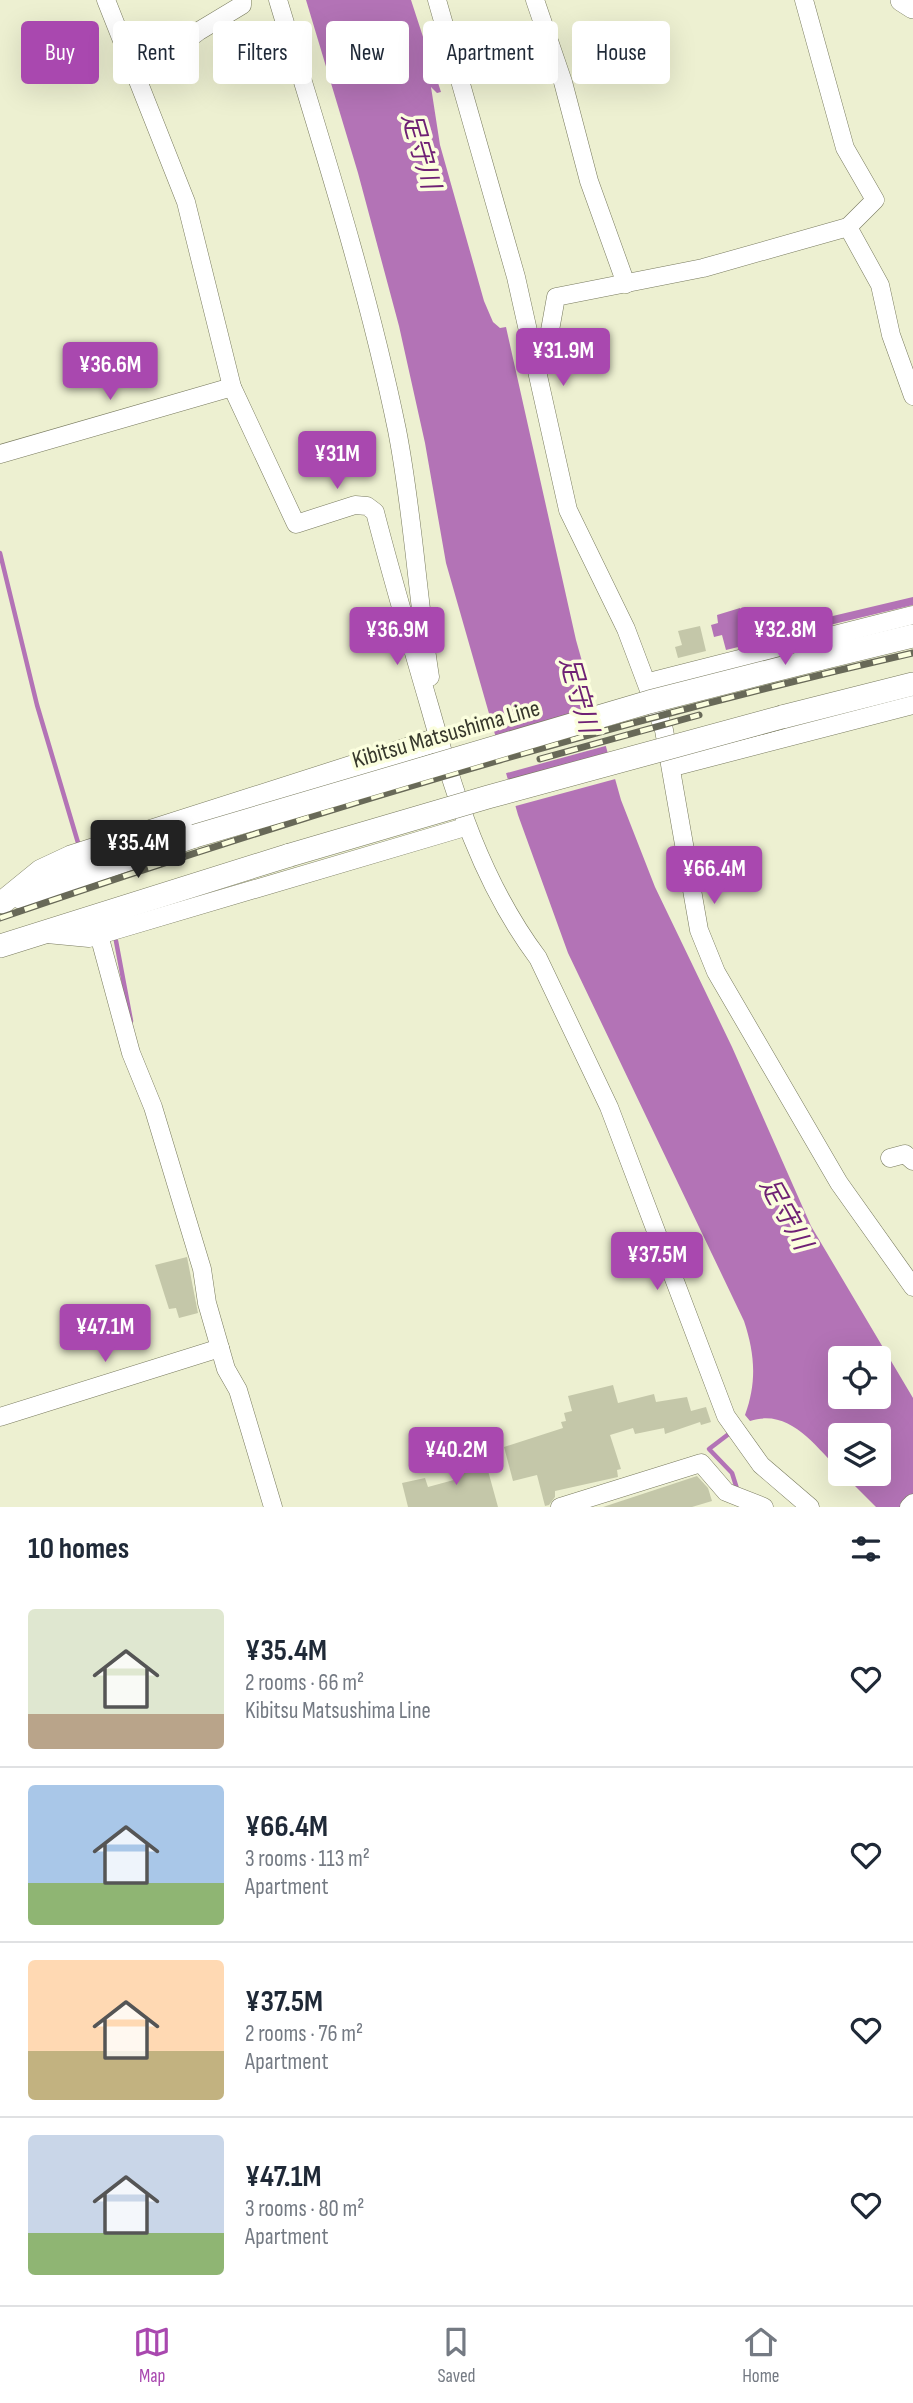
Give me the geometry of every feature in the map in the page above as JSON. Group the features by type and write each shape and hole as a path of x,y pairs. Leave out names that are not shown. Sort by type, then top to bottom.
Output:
{"main road":[{"path":"902,0 913,6"},
{"name":"Kibitsu Matsushima Line","path":"1,903 195,836 610,713 913,636"},
{"path":"0,946 290,855 501,793 913,684"},
{"path":"1,903 41,872 71,857 437,740"}],"street":[{"path":"106,0 114,21"},
{"path":"199,31 242,5 242,0"},
{"path":"278,0 338,198 382,363 411,510 418,601 430,677 431,712"},
{"path":"437,0 493,189 537,362 568,510 649,682 673,767 699,930 716,972 839,1183 913,1287"},
{"path":"535,0 563,82 589,181 626,284"},
{"path":"537,362 545,358 556,297 703,268 848,227 875,200 845,148 804,0"},
{"path":"139,84 186,202 232,387 296,524 355,505 367,506 375,512 437,740 465,827 522,936 538,958 609,1107 726,1416 761,1465 810,1507"},
{"path":"848,227 880,285 891,335 913,397"},
{"path":"0,454 232,387"},
{"path":"649,682 913,615"},
{"path":"673,767 913,705"},
{"path":"40,933 89,938 465,827"},
{"path":"99,935 131,1053 153,1107 194,1244 226,1368 237,1390 273,1507"},
{"path":"890,1158 905,1154 913,1161"},
{"path":"0,1417 220,1348"},
{"path":"560,1507 701,1463 733,1498 764,1507"},
{"path":"909,1507 913,1503"}],"water":[{"name":"足守川","path":"306,0 411,0 423,37 423,84 438,84 441,92 437,93 431,87 440,145 484,301 493,322 500,328 506,327 576,640 621,800 655,887 732,1047 811,1226 882,1346 828,1346 828,1409 891,1409 891,1361 913,1398 913,1507 876,1507 855,1486 891,1486 891,1423 828,1423 828,1459 801,1432 789,1425 764,1418 750,1421 745,1415 753,1368 744,1321 568,953 518,815 446,563 425,443 399,326 331,84 409,84 409,21 326,21 326,67"},
{"path":"913,597 913,605 726,650 722,635 714,637 711,625 718,623 717,615 740,608 748,636"}],"pier":[{"path":"604,727 609,745 503,774 497,756"},
{"path":"612,754 619,778 512,807 505,784"}],"building":[{"path":"700,626 706,651 678,658 675,647 682,645 678,631"},
{"path":"187,1257 198,1313 179,1318 176,1308 169,1309 155,1265"},
{"path":"613,1385 618,1403 654,1394 656,1402 687,1397 691,1411 706,1407 711,1422 701,1425 700,1422 665,1434 664,1428 635,1434 633,1428 610,1435 621,1469 617,1470 618,1477 555,1491 555,1497 545,1506 537,1475 513,1481 504,1447 563,1428 561,1422 566,1421 564,1413 572,1411 568,1396"},
{"path":"482,1449 498,1507 408,1507 402,1483 425,1478 428,1487 461,1478 460,1455"},
{"path":"697,1476 708,1488 712,1501 692,1507 603,1507"}],"waterway":[{"path":"0,553 37,705 79,846"},
{"path":"116,941 131,1021"},
{"path":"730,1433 709,1449 732,1473 738,1492"}],"railway":[{"path":"0,918 226,843 453,774 682,710 913,653"},
{"path":"540,759 699,715"}]}
